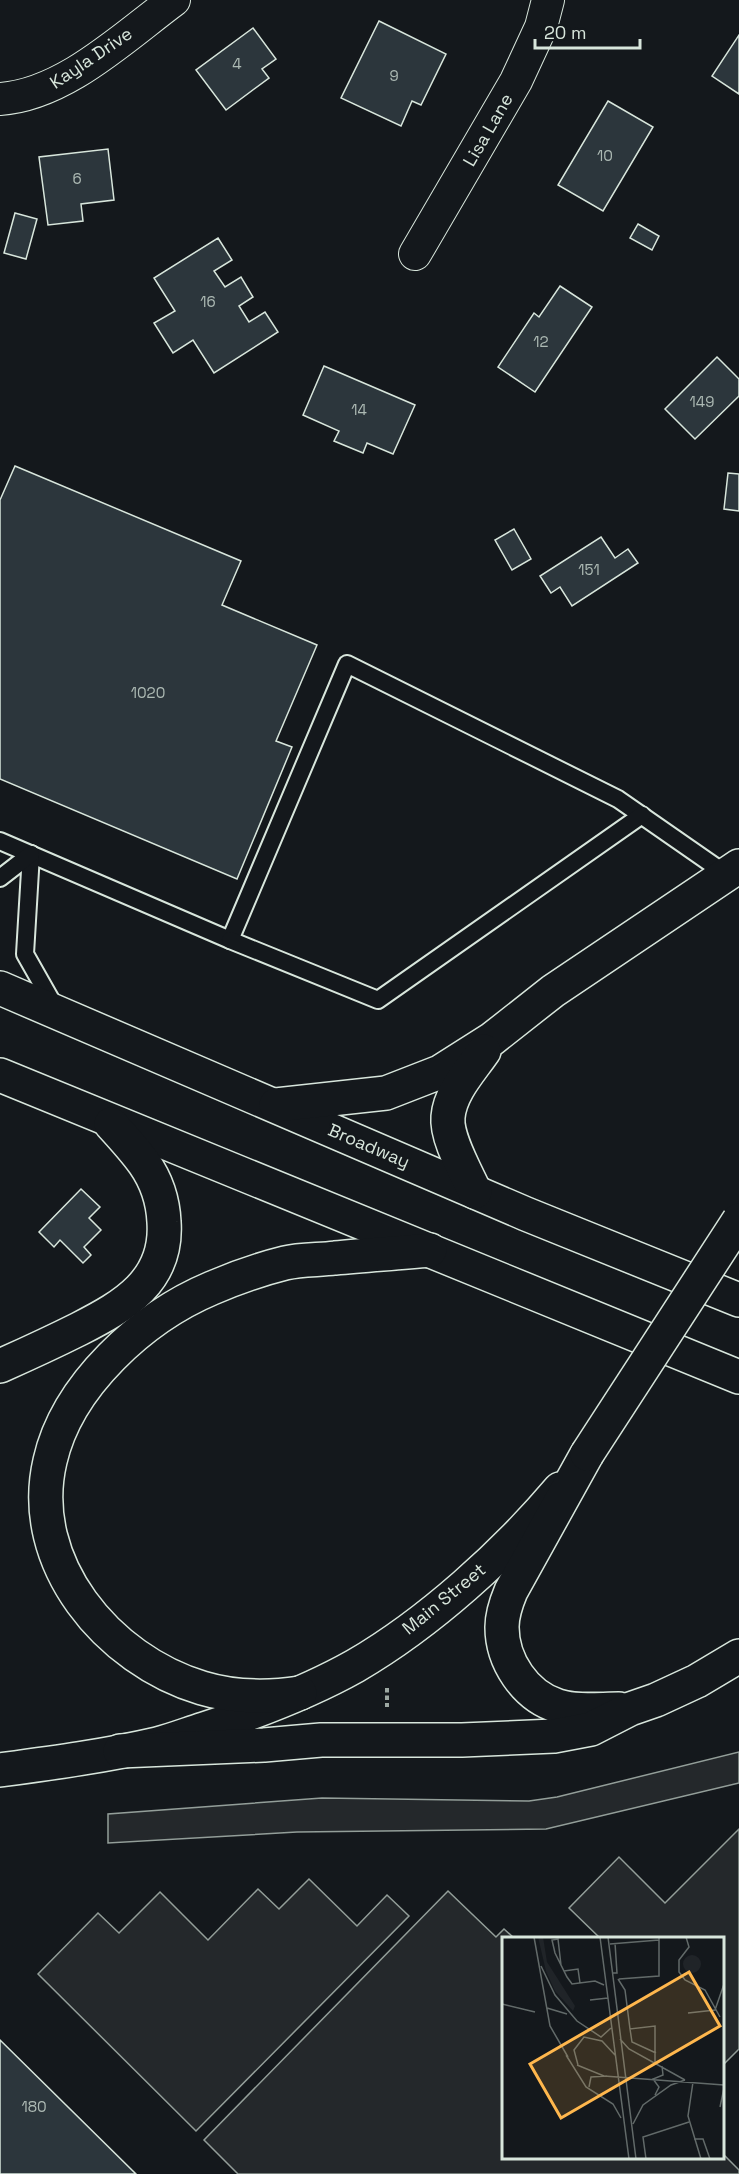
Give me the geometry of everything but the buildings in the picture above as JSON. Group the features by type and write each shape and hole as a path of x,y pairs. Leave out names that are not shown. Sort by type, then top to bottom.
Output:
{"main road":[{"path":"274,1105 386,1093 440,1072 492,1039 553,991 732,870"},
{"name":"Broadway","path":"0,988 475,1192 739,1300"},
{"path":"475,1192 451,1137 448,1115 458,1090 492,1039"},
{"path":"0,1075 739,1377"},
{"path":"0,1366 49,1344 120,1307 142,1287 157,1264 164,1242 165,1227 161,1197 145,1164 108,1120"},
{"name":"Main Street","path":"0,1770 158,1743 264,1709 364,1660 418,1622 464,1586 524,1529 587,1454 739,1220"},
{"path":"300,1693 254,1698 201,1688 156,1668 117,1641 102,1627 77,1596 57,1557 48,1515 50,1462 63,1425 80,1396 99,1371 140,1332 161,1315 186,1300 231,1281 287,1263 430,1250"},
{"path":"587,1454 511,1591 503,1611 504,1643 516,1673 525,1685 545,1700 559,1707 577,1709 630,1709"},
{"path":"120,1751 264,1745 321,1740 462,1740 554,1736 591,1729 630,1709 697,1681 739,1656"}],"street":[{"name":"Kayla Drive","path":"0,99 40,91 66,79 174,0"},
{"name":"Lisa Lane","path":"415,254 516,81 542,27 548,0"}],"lane":[{"path":"230,940 347,664 618,799 732,870"},
{"path":"0,841 230,940 378,1000 642,814"},
{"path":"0,878 31,854"},
{"path":"31,854 25,954 59,1013"}],"shaded area":[{"path":"739,1752 739,1783 546,1829 297,1832 108,1843 108,1814 322,1798 529,1801 557,1797"},
{"path":"739,1829 739,2049 724,2064 724,1937 599,1937 569,1908 619,1857 665,1903"},
{"path":"309,1879 357,1926 387,1895 409,1916 196,2131 38,1974 98,1913 119,1933 160,1892 208,1940 258,1889 279,1909"},
{"path":"448,1891 496,1937 504,1929 513,1937 502,1937 502,2159 724,2159 724,2155 739,2170 739,2174 238,2174 204,2140"}]}
